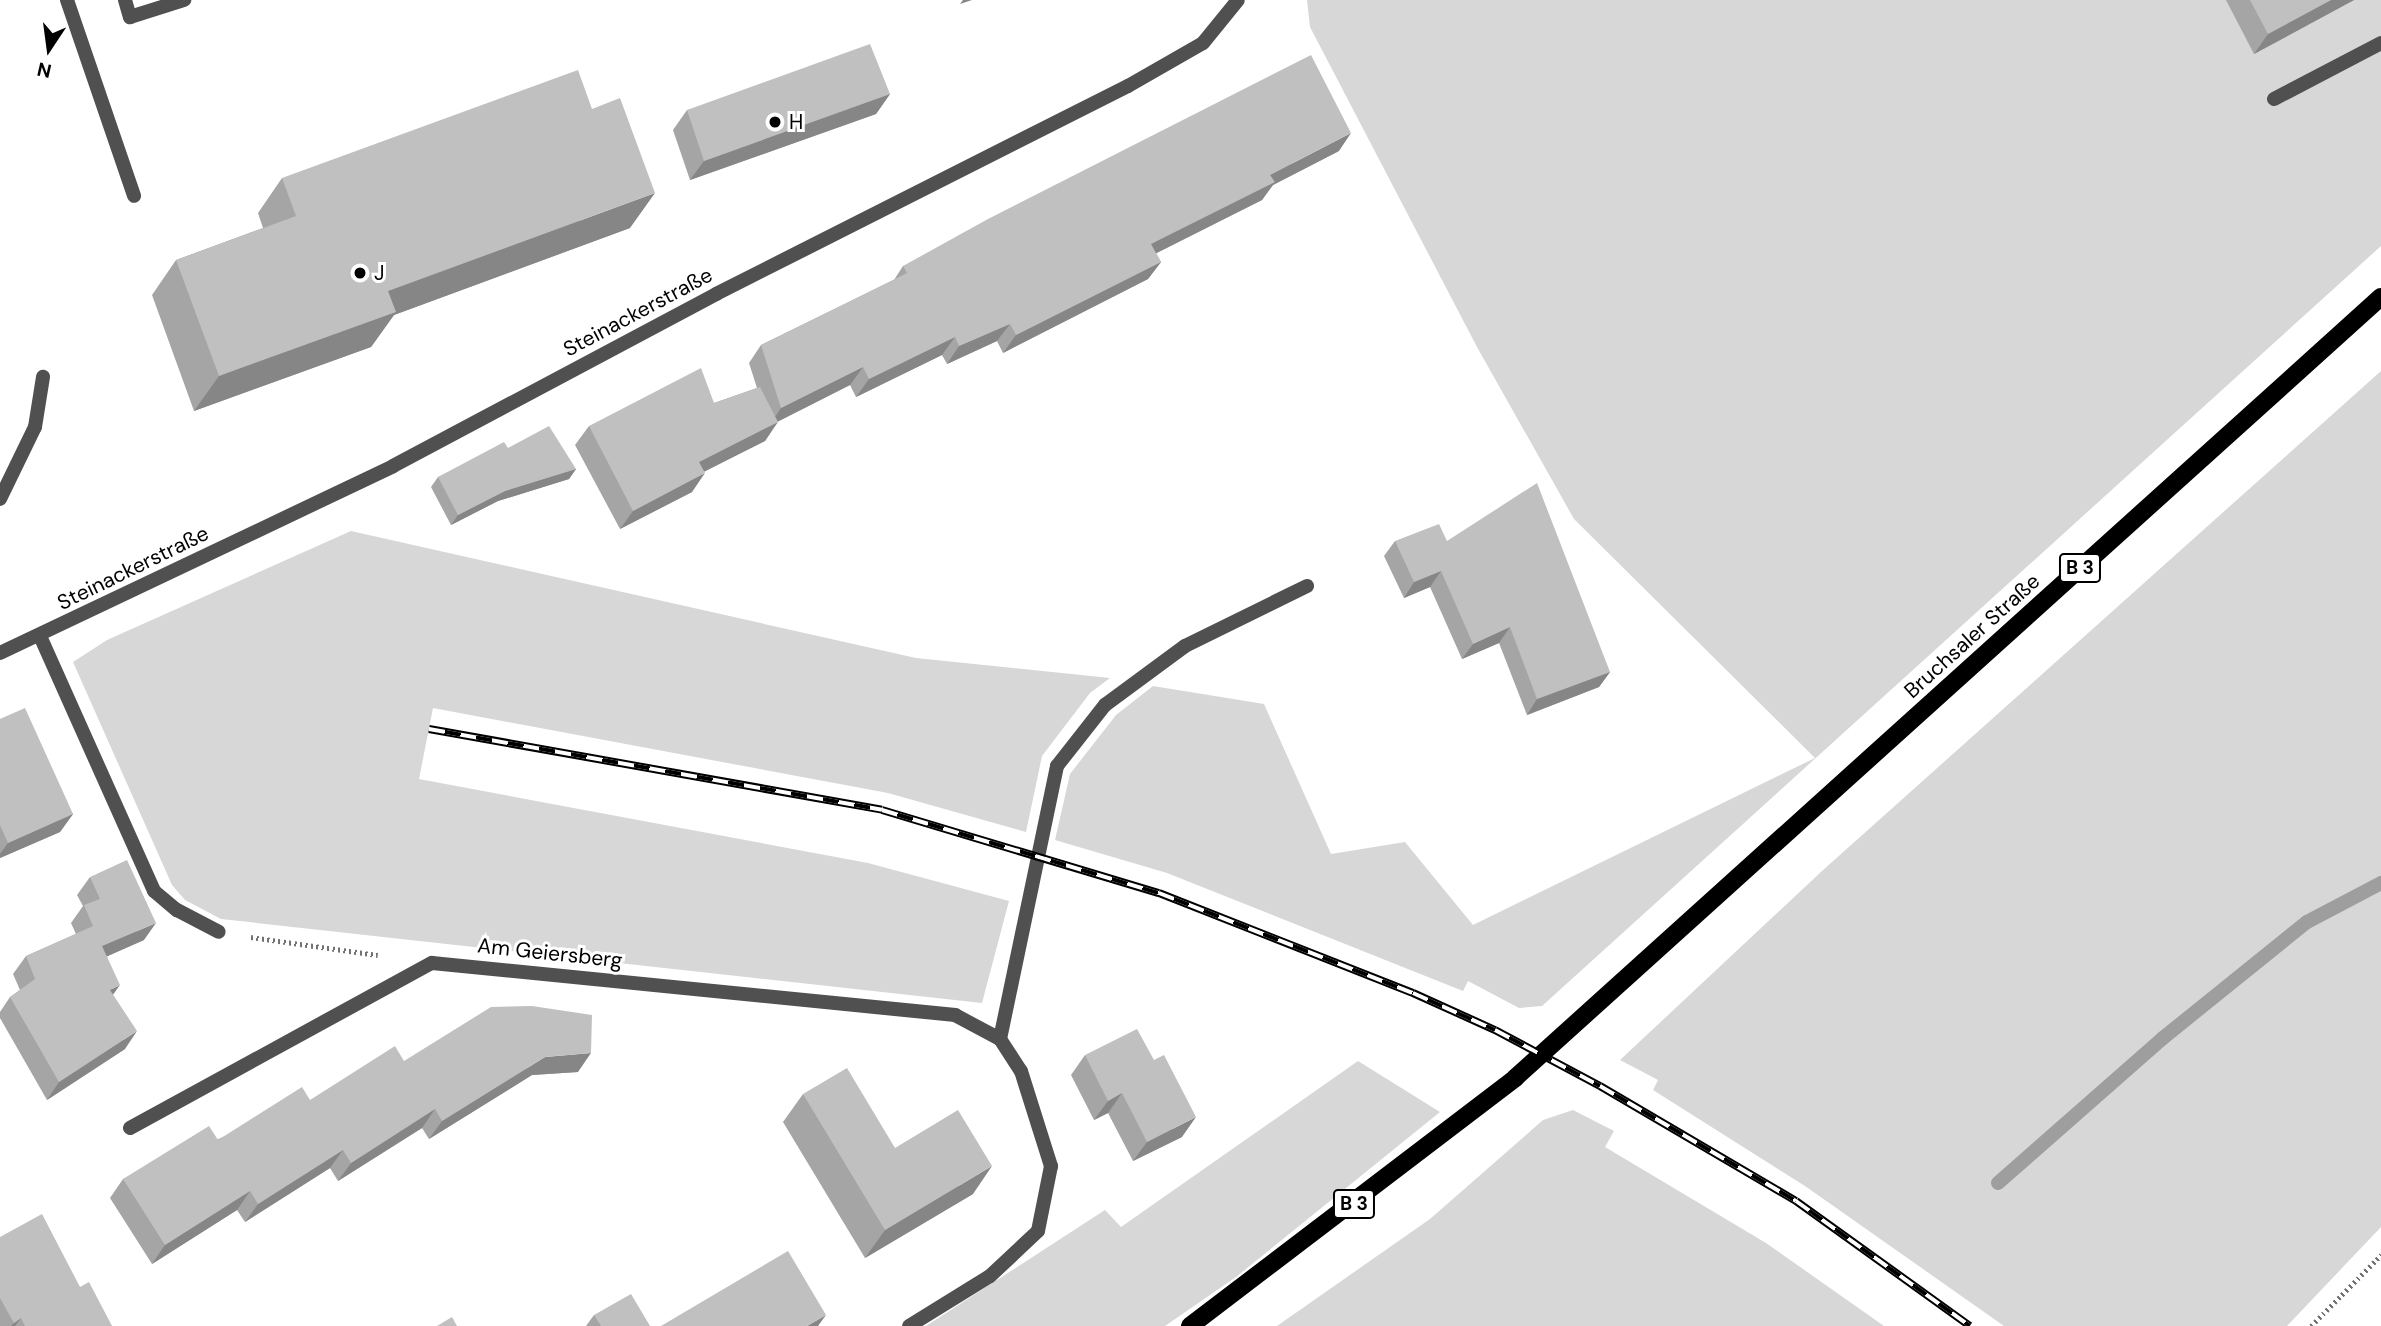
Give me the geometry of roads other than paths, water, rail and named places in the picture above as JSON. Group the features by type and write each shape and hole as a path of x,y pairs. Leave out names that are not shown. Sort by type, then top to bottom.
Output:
{"main road":[{"name":"Bruchsaler Straße","path":"1190,1326 1515,1078 2381,297"}],"street":[{"path":"67,0 134,196"},
{"path":"125,0 130,17 184,0"},
{"name":"Steinackerstraße","path":"0,653 393,466 716,293 1128,86 1203,43 1238,0"},
{"path":"2274,99 2381,43"},
{"path":"0,499 35,427 43,377"},
{"path":"1000,1039 1015,954 1057,766 1105,705 1185,646 1307,586"},
{"path":"40,636 154,891 177,911 219,932"},
{"name":"Am Geiersberg","path":"130,1128 432,962 955,1016 1000,1039 1021,1071 1051,1166 1038,1231 990,1276 909,1326"}],"waterway":[{"path":"1998,1183 2163,1038 2307,922 2381,883"}],"railway":[{"path":"429,729 882,810 1159,893 1413,993 1495,1030 1600,1086 1796,1201 1970,1326"}],"place":[{"name":"H","path":"775,122"},
{"name":"J","path":"360,273"}]}
